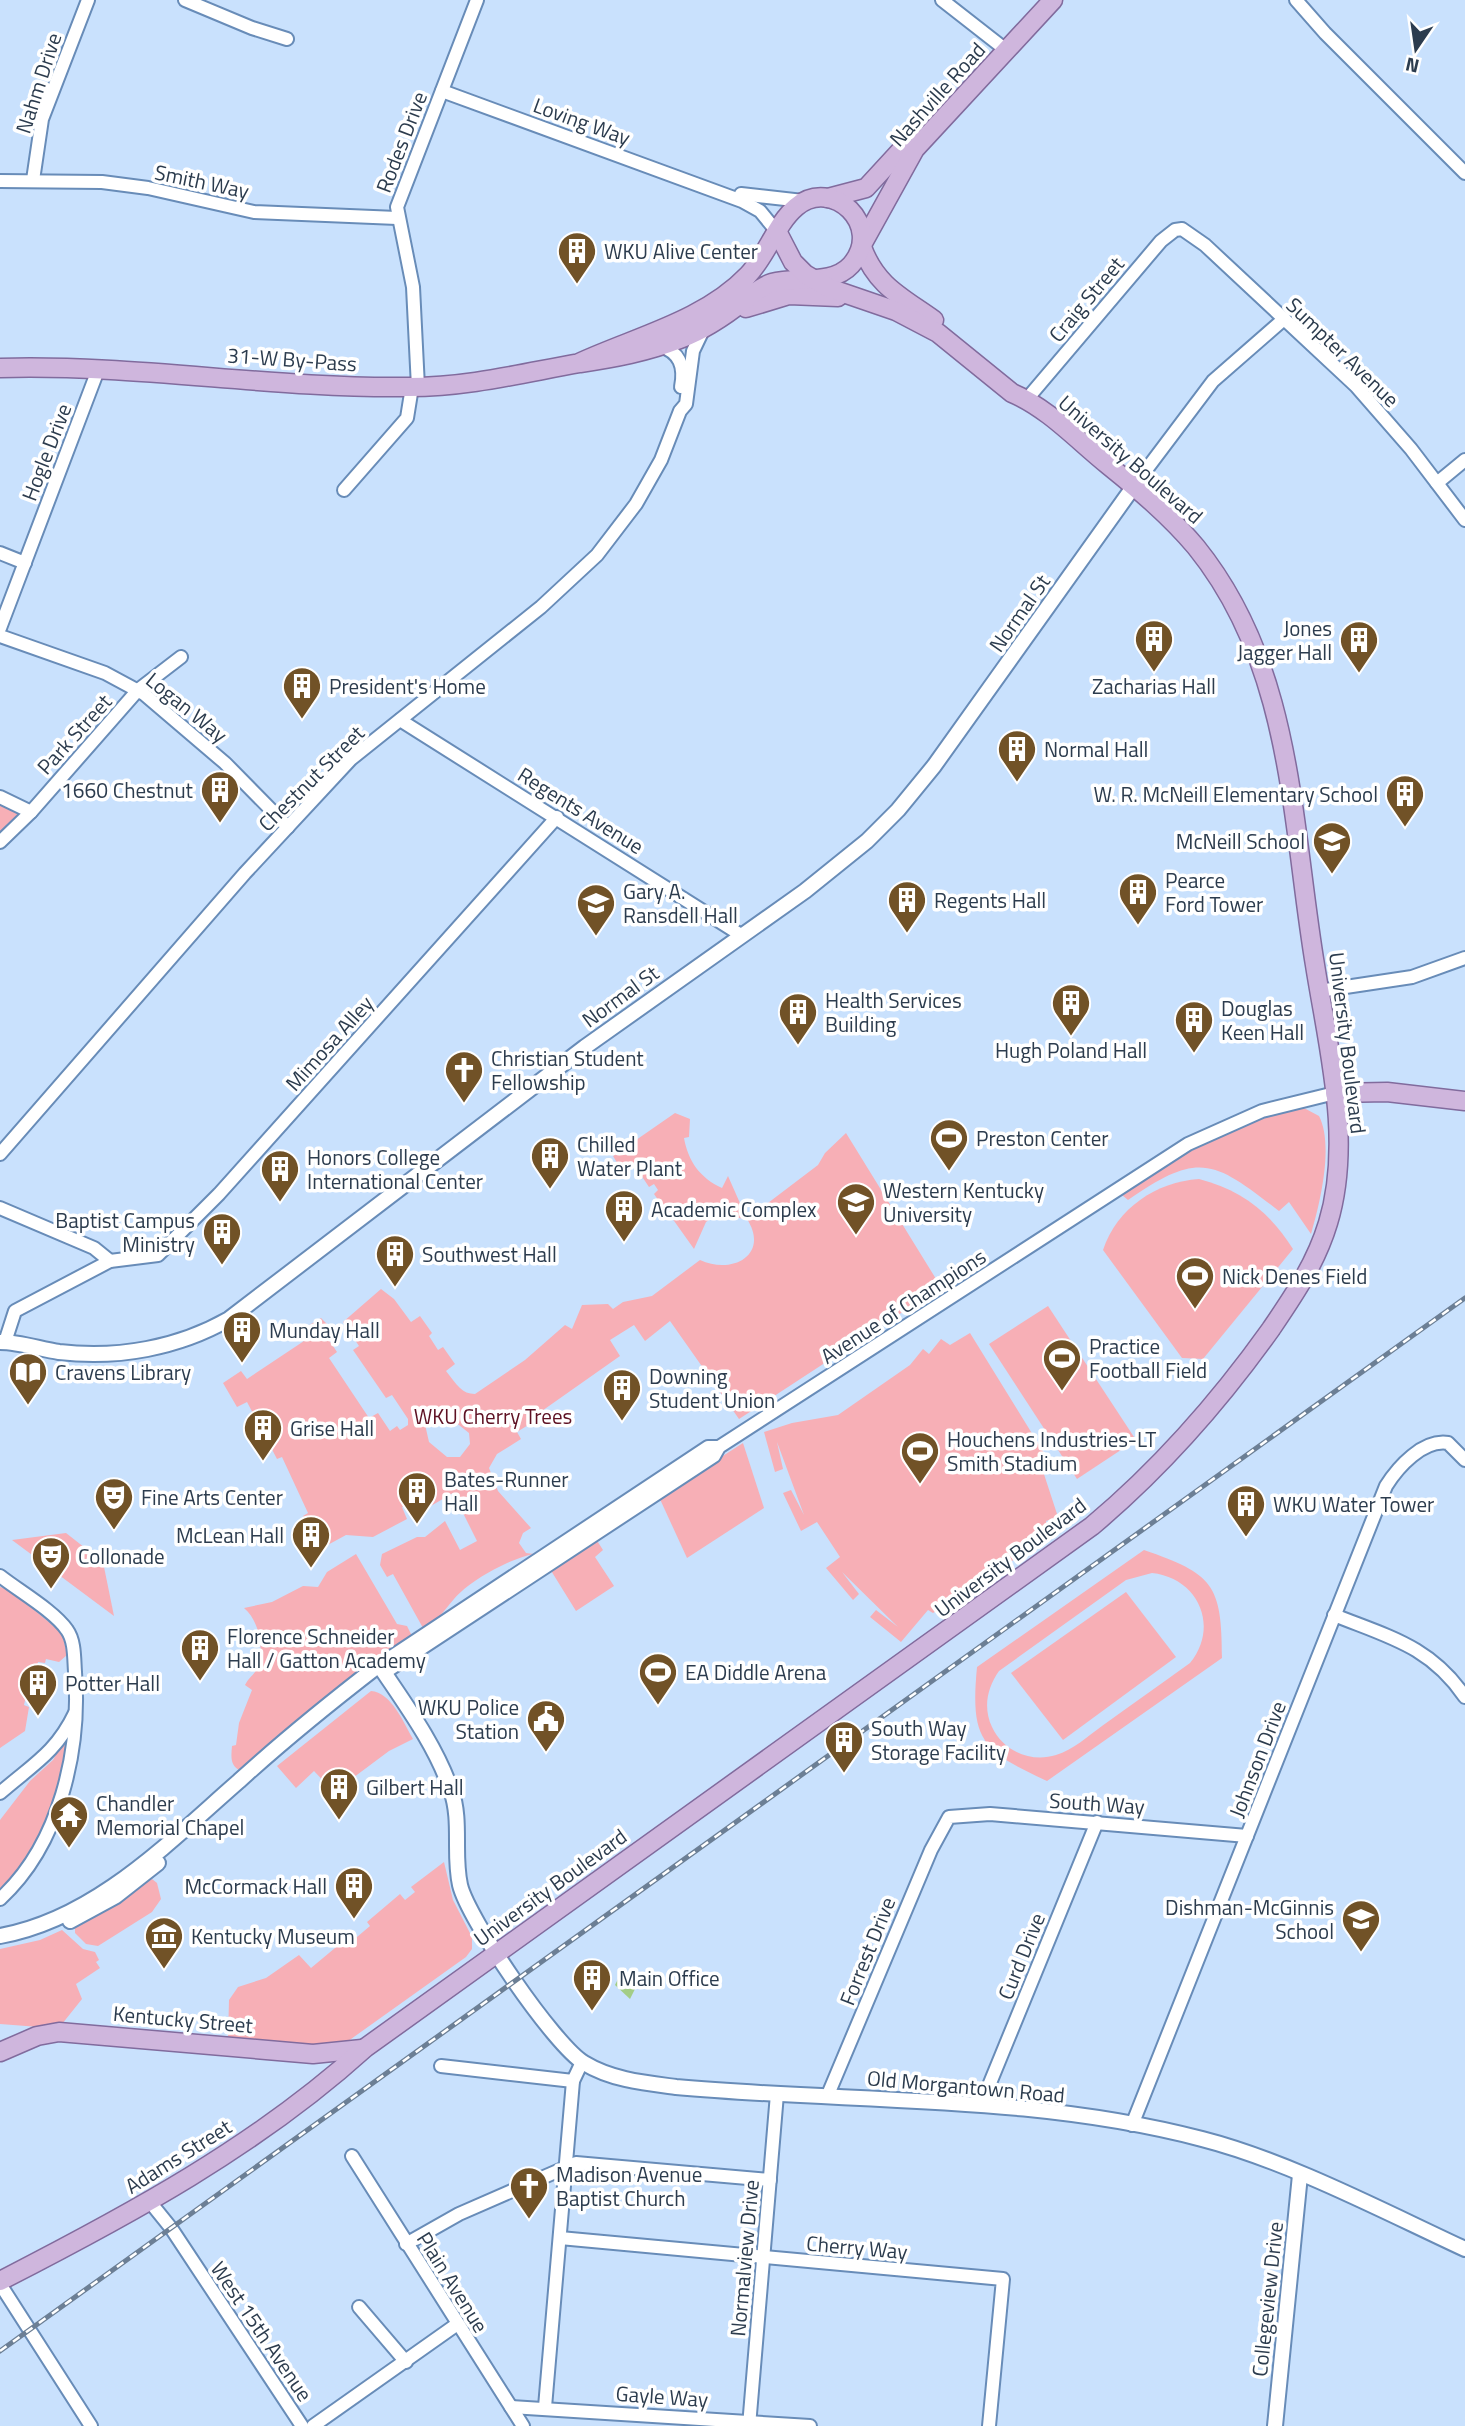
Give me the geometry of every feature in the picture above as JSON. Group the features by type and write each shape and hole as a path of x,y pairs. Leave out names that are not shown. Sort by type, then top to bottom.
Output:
{"main road":[{"name":"Nashville Road","path":"863,245 915,149 1052,0"},
{"name":"Nashville Road","path":"828,198 866,188 976,69 1006,50"},
{"path":"828,198 839,202 855,216 863,245 844,271 825,278 812,279 793,262 778,233 789,213 803,201 828,198"},
{"name":"31-W By-Pass","path":"579,363 666,326 723,296 749,274 778,233"},
{"name":"University Boulevard","path":"365,2048 1047,1560 1111,1510 1167,1458 1247,1362 1290,1301 1315,1258 1328,1223 1337,1179 1335,1093 1283,744 1262,665 1243,621 1212,569 1177,526 1134,486 1027,399 1018,386 881,283 863,245"},
{"name":"University Boulevard","path":"812,279 895,311 938,333 1012,393 1027,399"},
{"name":"31-W By-Pass","path":"0,368 98,370 415,387 489,382 579,363 609,360 660,346 711,325 769,284 812,279"},
{"path":"711,325 776,296 816,295 860,299"},
{"path":"1335,1093 1387,1092 1465,1101"},
{"name":"Kentucky Street","path":"0,2052 37,2036 59,2032 313,2054 341,2053 365,2048"},
{"name":"Adams Street","path":"1,2279 150,2202 321,2088 365,2048"}],"street":[{"name":"Nahm Drive","path":"33,180 42,119 88,0"},
{"path":"185,0 252,28 287,39"},
{"name":"Rodes Drive","path":"344,490 407,418 415,387 413,287 407,251 397,218 398,204 477,0"},
{"path":"942,0 1006,50"},
{"path":"1296,0 1325,33 1465,173"},
{"name":"Loving Way","path":"442,91 709,188 761,211 778,233"},
{"name":"Smith Way","path":"0,181 118,184 269,213 397,218"},
{"name":"Loving Way","path":"709,188 774,200 803,201"},
{"name":"Sumpter Avenue","path":"1178,229 1190,233 1205,245 1356,386 1465,520"},
{"name":"Craig Street","path":"1027,399 1161,241 1178,229"},
{"path":"1134,486 1213,381 1283,319"},
{"name":"Chestnut Street","path":"680,411 686,404 693,351 711,325"},
{"name":"Chestnut Street","path":"1,1150 351,759 533,614 597,555 643,492 661,460 680,411 683,370 671,351 660,346"},
{"name":"Hogle Drive","path":"0,628 98,370"},
{"path":"1437,483 1465,460"},
{"name":"Normal St","path":"3,1342 61,1352 106,1354 157,1346 210,1329 249,1306 585,1047 833,869 898,810 990,690 1134,486"},
{"path":"0,553 25,563"},
{"name":"Logan Way","path":"0,636 105,674 138,690 225,763 288,827"},
{"name":"Park Street","path":"0,842 31,812 138,690 181,657"},
{"name":"Regents Avenue","path":"400,720 741,935"},
{"path":"0,797 31,812"},
{"name":"Mimosa Alley","path":"3,1342 15,1311 110,1261 158,1255 219,1194 557,817"},
{"path":"1319,991 1412,977 1465,958"},
{"name":"Avenue of Champions","path":"382,1669 708,1447 719,1447 1188,1144 1262,1111 1335,1093"},
{"path":"0,1208 94,1248 110,1261"},
{"name":"Johnson Drive","path":"1132,2125 1391,1478 1429,1445 1441,1442 1452,1446 1465,1460"},
{"path":"0,1899 27,1869 48,1830 71,1759 76,1709 73,1647 68,1631 3,1580"},
{"path":"1334,1615 1411,1647 1432,1659 1465,1698"},
{"path":"0,1936 41,1925 70,1911 142,1865 382,1669"},
{"path":"0,1945 39,1935 116,1896 145,1875 382,1669"},
{"name":"Old Morgantown Road","path":"382,1669 425,1736 452,1791 457,1821 460,1887 470,1911 496,1954 558,2040 582,2062 614,2076 641,2083 777,2094 981,2105 1132,2125 1228,2146 1300,2175 1465,2249"},
{"path":"0,1793 37,1766 54,1748 76,1709"},
{"name":"South Way","path":"945,1821 955,1815 980,1814 1247,1836"},
{"name":"Forrest Drive","path":"827,2097 945,1821"},
{"name":"Curd Drive","path":"981,2105 1097,1822"},
{"path":"545,2407 573,2081 582,2062"},
{"path":"441,2066 573,2081"},
{"name":"Normalview Drive","path":"749,2423 777,2094"},
{"name":"Plain Avenue","path":"352,2156 456,2325 523,2426"},
{"path":"406,2244 459,2214 565,2165 576,2163 770,2180"},
{"name":"Collegeview Drive","path":"1275,2426 1300,2175"},
{"name":"West 15th Avenue","path":"150,2202 302,2426"},
{"name":"Cherry Way","path":"560,2238 1003,2279 989,2426"},
{"path":"1,2279 86,2424"},
{"path":"359,2307 406,2362"},
{"path":"313,2426 456,2325"},
{"name":"Gayle Way","path":"511,2407 545,2407 810,2426"}],"green space":[{"path":"0,800 21,813 0,841"},
{"path":"1304,1108 1319,1116 1325,1142 1324,1174 1311,1234 1289,1202 1279,1211 1238,1181 1222,1172 1206,1168 1190,1168 1173,1174 1128,1200 1122,1195 1208,1141 1255,1120"},
{"path":"675,1113 690,1119 689,1137 684,1138 692,1161 701,1174 722,1188 728,1176 747,1219 716,1215 706,1222 694,1249 672,1218 675,1216 672,1212 668,1214 654,1194 658,1190 654,1184 649,1187 633,1163 622,1171 613,1156"},
{"name":"WKU Cherry Trees","path":"846,1133 941,1287 739,1419 670,1321 645,1341 634,1325 610,1340 620,1356 539,1413 541,1417 517,1432 521,1439 497,1454 489,1468 498,1491 531,1528 523,1533 519,1543 526,1553 534,1554 514,1560 480,1577 461,1592 436,1620 423,1628 393,1574 387,1577 380,1565 382,1554 417,1537 425,1537 445,1521 460,1550 477,1541 453,1493 424,1510 417,1499 402,1507 407,1519 373,1537 346,1535 324,1547 303,1516 308,1513 282,1457 277,1459 247,1402 237,1407 223,1383 241,1371 247,1379 307,1339 301,1330 321,1318 332,1329 325,1334 337,1352 329,1358 369,1418 378,1413 390,1431 397,1426 400,1430 408,1425 408,1419 392,1395 386,1398 353,1350 359,1346 343,1322 381,1289 394,1299 411,1322 420,1316 432,1333 429,1336 438,1350 443,1347 455,1364 446,1371 463,1390 475,1394 525,1360 565,1325 572,1329 582,1305 608,1304 613,1309 623,1302 652,1296 700,1260 712,1264 735,1263 751,1252 753,1232 747,1219 818,1165 825,1153","holes":["445,1414 469,1433 470,1444 460,1457 447,1457 429,1442 424,1420"]},
{"name":"Nick Denes Field","path":"1199,1179 1228,1189 1253,1204 1275,1224 1293,1249 1203,1359 1182,1358 1103,1250 1118,1222 1140,1200 1168,1185"},
{"name":"Practice Football Field","path":"1048,1306 1136,1440 1077,1479 989,1344"},
{"name":"Houchens Industries-LT Smith Stadium","path":"970,1333 1049,1461 1041,1465 1058,1517 1046,1521 1047,1525 1053,1523 1056,1532 933,1613 928,1610 901,1642 870,1617 876,1610 898,1627 842,1572 859,1594 853,1600 826,1568 840,1557 817,1522 801,1531 783,1493 791,1490 804,1515 777,1442 783,1469 775,1472 764,1432 792,1423 838,1415 910,1365 923,1349 929,1354 941,1339 950,1345"},
{"path":"743,1443 764,1508 687,1558 659,1497"},
{"path":"66,1533 103,1562 114,1616 12,1540"},
{"path":"596,1539 603,1550 595,1557 614,1586 576,1611 550,1569"},
{"path":"1144,1550 1167,1558 1199,1575 1209,1585 1220,1613 1222,1658 1047,1781 1008,1761 985,1740 976,1712 977,1667","holes":["1152,1573 1182,1584 1200,1606 1203,1634 1199,1649 1190,1663 1062,1753 1047,1757 1028,1756 1003,1743 989,1720 987,1705 989,1691 999,1671 1126,1580"]},
{"path":"356,1554 397,1624 407,1626 412,1636 241,1771 237,1769 233,1764 232,1746 236,1745 239,1723 252,1690 245,1685 258,1665 261,1647 254,1621 244,1608 272,1602 303,1586 318,1587 327,1572"},
{"path":"0,1587 9,1589 62,1633 67,1655 59,1662 46,1659 45,1663 38,1662 33,1687 28,1687 24,1705 29,1707 25,1731 0,1748"},
{"path":"1126,1592 1176,1657 1063,1740 1011,1673"},
{"path":"371,1691 391,1702 413,1739 389,1751 334,1792 314,1771 296,1788 277,1766"},
{"path":"76,1719 64,1770 41,1833 17,1874 0,1896 0,1820 30,1781 53,1760"},
{"path":"444,1862 453,1900 472,1937 472,1949 466,1957 344,2044 331,2047 228,2039 229,2000 238,1987 266,1978 299,1955 311,1968 353,1933 357,1937 370,1926 367,1922 400,1894 405,1900 415,1892 411,1887"},
{"path":"152,1879 157,1883 161,1899 152,1912 98,1946 86,1944 75,1933 75,1926"},
{"path":"62,1930 83,1949 95,1952 99,1960 96,1962 100,1968 76,1984 82,1999 62,2024 39,2027 0,2024 0,1949 40,1940"}],"shaded area":[{"path":"620,1975 635,1989 630,1999 615,1985"}],"railway":[{"path":"0,2351 1465,1298"}],"place":[{"name":"WKU Alive Center","path":"577,285"},
{"name":"Zacharias Hall","path":"1154,673"},
{"name":"Jones Jagger Hall","path":"1359,674"},
{"name":"President's Home","path":"302,720"},
{"name":"Normal Hall","path":"1017,783"},
{"name":"1660 Chestnut","path":"220,824"},
{"name":"W. R. McNeill Elementary School","path":"1405,828"},
{"name":"McNeill School","path":"1332,875"},
{"name":"Pearce Ford Tower","path":"1138,926"},
{"name":"Regents Hall","path":"907,934"},
{"name":"Gary A. Ransdell Hall","path":"596,937"},
{"name":"Hugh Poland Hall","path":"1071,1037"},
{"name":"Health Services Building","path":"798,1046"},
{"name":"Douglas Keen Hall","path":"1194,1054"},
{"name":"Christian Student Fellowship","path":"464,1104"},
{"name":"Preston Center","path":"949,1172"},
{"name":"Chilled Water Plant","path":"550,1190"},
{"name":"Honors College International Center","path":"280,1203"},
{"name":"Western Kentucky University","path":"856,1236"},
{"name":"Academic Complex","path":"624,1243"},
{"name":"Baptist Campus Ministry","path":"222,1266"},
{"name":"Southwest Hall","path":"395,1288"},
{"name":"Nick Denes Field","path":"1195,1310"},
{"name":"Munday Hall","path":"242,1364"},
{"name":"Practice Football Field","path":"1062,1392"},
{"name":"Cravens Library","path":"28,1406"},
{"name":"Downing Student Union","path":"622,1422"},
{"name":"Grise Hall","path":"263,1462"},
{"name":"Houchens Industries-LT Smith Stadium","path":"920,1485"},
{"name":"Bates-Runner Hall","path":"417,1525"},
{"name":"Fine Arts Center","path":"114,1531"},
{"name":"WKU Water Tower","path":"1246,1538"},
{"name":"McLean Hall","path":"311,1569"},
{"name":"Collonade","path":"51,1590"},
{"name":"Florence Schneider Hall / Gatton Academy","path":"200,1682"},
{"name":"EA Diddle Arena","path":"658,1706"},
{"name":"Potter Hall","path":"38,1717"},
{"name":"WKU Police Station","path":"546,1753"},
{"name":"South Way Storage Facility","path":"844,1774"},
{"name":"Gilbert Hall","path":"339,1821"},
{"name":"Chandler Memorial Chapel","path":"69,1849"},
{"name":"McCormack Hall","path":"354,1920"},
{"name":"Dishman-McGinnis School","path":"1361,1953"},
{"name":"Kentucky Museum","path":"164,1970"},
{"name":"Main Office","path":"592,2012"},
{"name":"Madison Avenue Baptist Church","path":"529,2220"}]}
